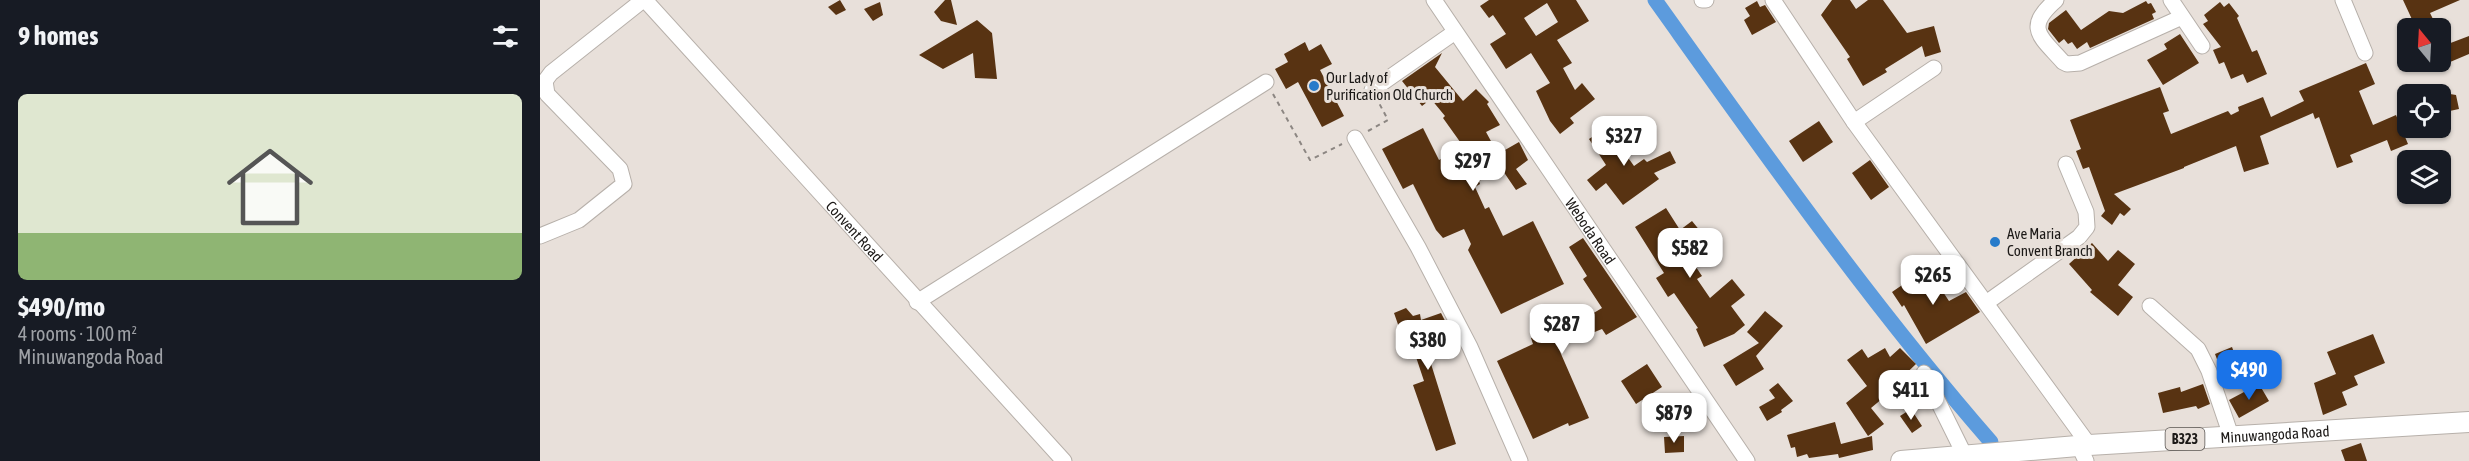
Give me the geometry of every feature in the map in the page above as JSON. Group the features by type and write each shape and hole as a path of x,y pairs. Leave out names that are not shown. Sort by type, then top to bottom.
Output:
{"main road":[{"name":"Minuwangoda Road","path":"1901,461 2084,451 2231,436 2469,422"}],"street":[{"path":"540,236 579,220 624,184 620,169 547,94 545,81 551,73 644,0"},
{"name":"Convent Road","path":"644,0 1064,461"},
{"path":"1773,0 1854,122 1986,303 2084,451"},
{"path":"2056,0 2042,12 2037,23 2038,34 2067,64 2079,63 2182,17"},
{"path":"2171,0 2202,46"},
{"path":"2343,0 2365,53"},
{"name":"Weboda Road","path":"1436,1 1747,461"},
{"path":"1372,90 1455,32"},
{"path":"1854,122 1935,68"},
{"path":"917,302 1266,82"},
{"path":"1355,138 1418,246 1465,337 1520,461"},
{"path":"1986,303 2079,237 2087,227 2086,212 2066,164"},
{"path":"2150,306 2198,349 2209,371 2231,436"},
{"path":"1924,373 1965,456"}],"path":[{"path":"1266,82 1310,160 1388,120 1372,90"}],"building":[{"path":"840,0 846,10 836,15 828,7"},
{"path":"945,0 951,0 957,25 941,21 934,12"},
{"path":"1489,0 1576,0 1589,21 1557,40 1572,63 1563,68 1575,90 1582,83 1595,99 1570,118 1574,123 1560,134 1550,121 1536,91 1550,83 1531,53 1506,69 1490,44 1506,34 1493,15 1489,18 1480,6","holes":["1547,3 1558,22 1536,36 1524,18"]},
{"path":"1832,0 1850,0 1856,9 1868,0 1883,0 1907,33 1934,26 1941,52 1925,57 1922,46 1885,69 1887,72 1863,86 1847,59 1850,57 1821,15"},
{"path":"2403,0 2460,0 2430,13 2432,18 2411,18"},
{"path":"1757,1 1760,7 1765,5 1776,22 1752,35 1744,20 1750,16 1745,8"},
{"path":"2146,1 2148,4 2151,3 2156,12 2152,14 2154,19 2090,48 2087,42 2077,49 2072,42 2068,44 2064,39 2059,43 2048,29 2049,23 2066,10 2081,30 2109,11 2123,13"},
{"path":"880,2 883,15 873,21 864,9"},
{"path":"2220,2 2224,7 2229,3 2239,16 2237,18 2252,52 2257,50 2267,74 2247,83 2243,74 2231,79 2224,62 2219,64 2213,50 2221,47 2203,24 2208,21 2204,15"},
{"path":"977,20 992,33 997,79 975,78 973,53 943,69 919,55"},
{"path":"2180,34 2199,63 2163,85 2147,60 2167,49 2164,44"},
{"path":"2469,36 2469,54 2451,62 2451,43"},
{"name":"Our Lady of Purification Old Church","path":"1305,42 1309,51 1321,44 1332,64 1320,70 1344,116 1322,127 1298,82 1286,89 1275,69 1288,62 1284,54"},
{"path":"1442,53 1435,67 1463,101 1476,89 1489,102 1487,104 1500,125 1486,132 1498,154 1519,142 1528,160 1516,169 1527,184 1516,190 1501,168 1479,181 1480,184 1475,187 1485,209 1489,207 1503,236 1533,221 1564,284 1501,314 1468,250 1471,244 1464,229 1443,238 1436,230 1413,184 1403,189 1382,149 1423,128 1439,160 1463,146 1443,118 1445,116 1431,99 1422,106 1402,81"},
{"path":"2366,63 2375,84 2359,91 2373,125 2396,115 2397,138 2406,138 2408,144 2391,151 2387,140 2350,155 2353,162 2337,168 2319,117 2315,119 2313,113 2260,136 2269,164 2244,172 2236,146 2114,194 2131,209 2124,216 2120,213 2112,225 2101,216 2105,211 2089,167 2083,169 2076,151 2081,149 2070,120 2160,87 2169,111 2163,113 2171,134 2228,111 2231,115 2239,111 2238,107 2263,97 2271,117 2304,101 2299,91"},
{"path":"2451,94 2456,95 2459,109 2451,111"},
{"path":"1819,121 1833,142 1803,162 1789,141"},
{"path":"1613,123 1625,142 1619,145 1634,166 1644,159 1647,162 1670,151 1676,163 1654,173 1659,179 1623,205 1606,183 1596,191 1587,180 1606,165 1589,139"},
{"path":"1870,160 1889,187 1871,200 1852,173"},
{"path":"1666,208 1680,230 1692,221 1701,232 1682,246 1702,276 1697,279 1710,298 1732,279 1745,295 1731,306 1745,325 1734,334 1704,347 1696,329 1698,328 1674,293 1668,297 1656,278 1664,273 1635,227"},
{"path":"1583,238 1637,317 1606,335 1602,329 1558,347 1589,418 1569,426 1568,423 1533,439 1497,361 1533,344 1531,338 1587,317 1602,308 1583,279 1587,276 1569,247"},
{"path":"2092,243 2108,261 2118,250 2135,264 2118,285 2133,297 2118,316 2090,292 2092,290 2069,264"},
{"path":"1927,268 1949,301 1966,292 1980,312 1926,344 1904,305 1902,307 1892,292"},
{"path":"1406,308 1413,316 1420,314 1421,320 1441,313 1455,340 1427,351 1456,444 1436,451 1413,385 1424,381 1413,348 1407,350 1394,313"},
{"path":"1765,311 1783,326 1756,356 1764,369 1736,386 1723,365 1759,343 1747,332"},
{"path":"2373,334 2385,363 2354,376 2358,385 2342,392 2347,405 2323,415 2314,383 2336,374 2327,352"},
{"path":"2232,347 2240,369 2223,375 2215,354"},
{"path":"1885,348 1890,357 1900,348 1916,364 1893,386 1895,388 1871,408 1884,424 1868,436 1846,403 1867,386 1847,360 1862,349 1868,358"},
{"path":"1647,364 1662,387 1636,404 1621,381"},
{"path":"1778,383 1793,401 1781,410 1782,412 1767,421 1759,407 1775,398 1769,390"},
{"path":"2203,384 2210,404 2198,409 2196,406 2163,413 2158,393 2180,387 2181,392"},
{"path":"2259,384 2269,401 2239,418 2229,400"},
{"path":"1911,409 1922,426 1912,433 1900,416"},
{"path":"1835,422 1841,444 1872,436 1873,450 1839,458 1838,454 1809,458 1807,454 1797,457 1795,447 1791,448 1787,435"},
{"path":"1684,436 1684,452 1665,453 1664,437"},
{"path":"2361,443 2367,461 2345,461 2341,450"}],"waterway":[{"path":"1655,0 1860,280 1902,335 1991,442"}],"place":[{"name":"Our Lady of Purification Old Church","path":"1314,86"},
{"name":"Ave Maria Convent Branch","path":"1995,242"}]}
